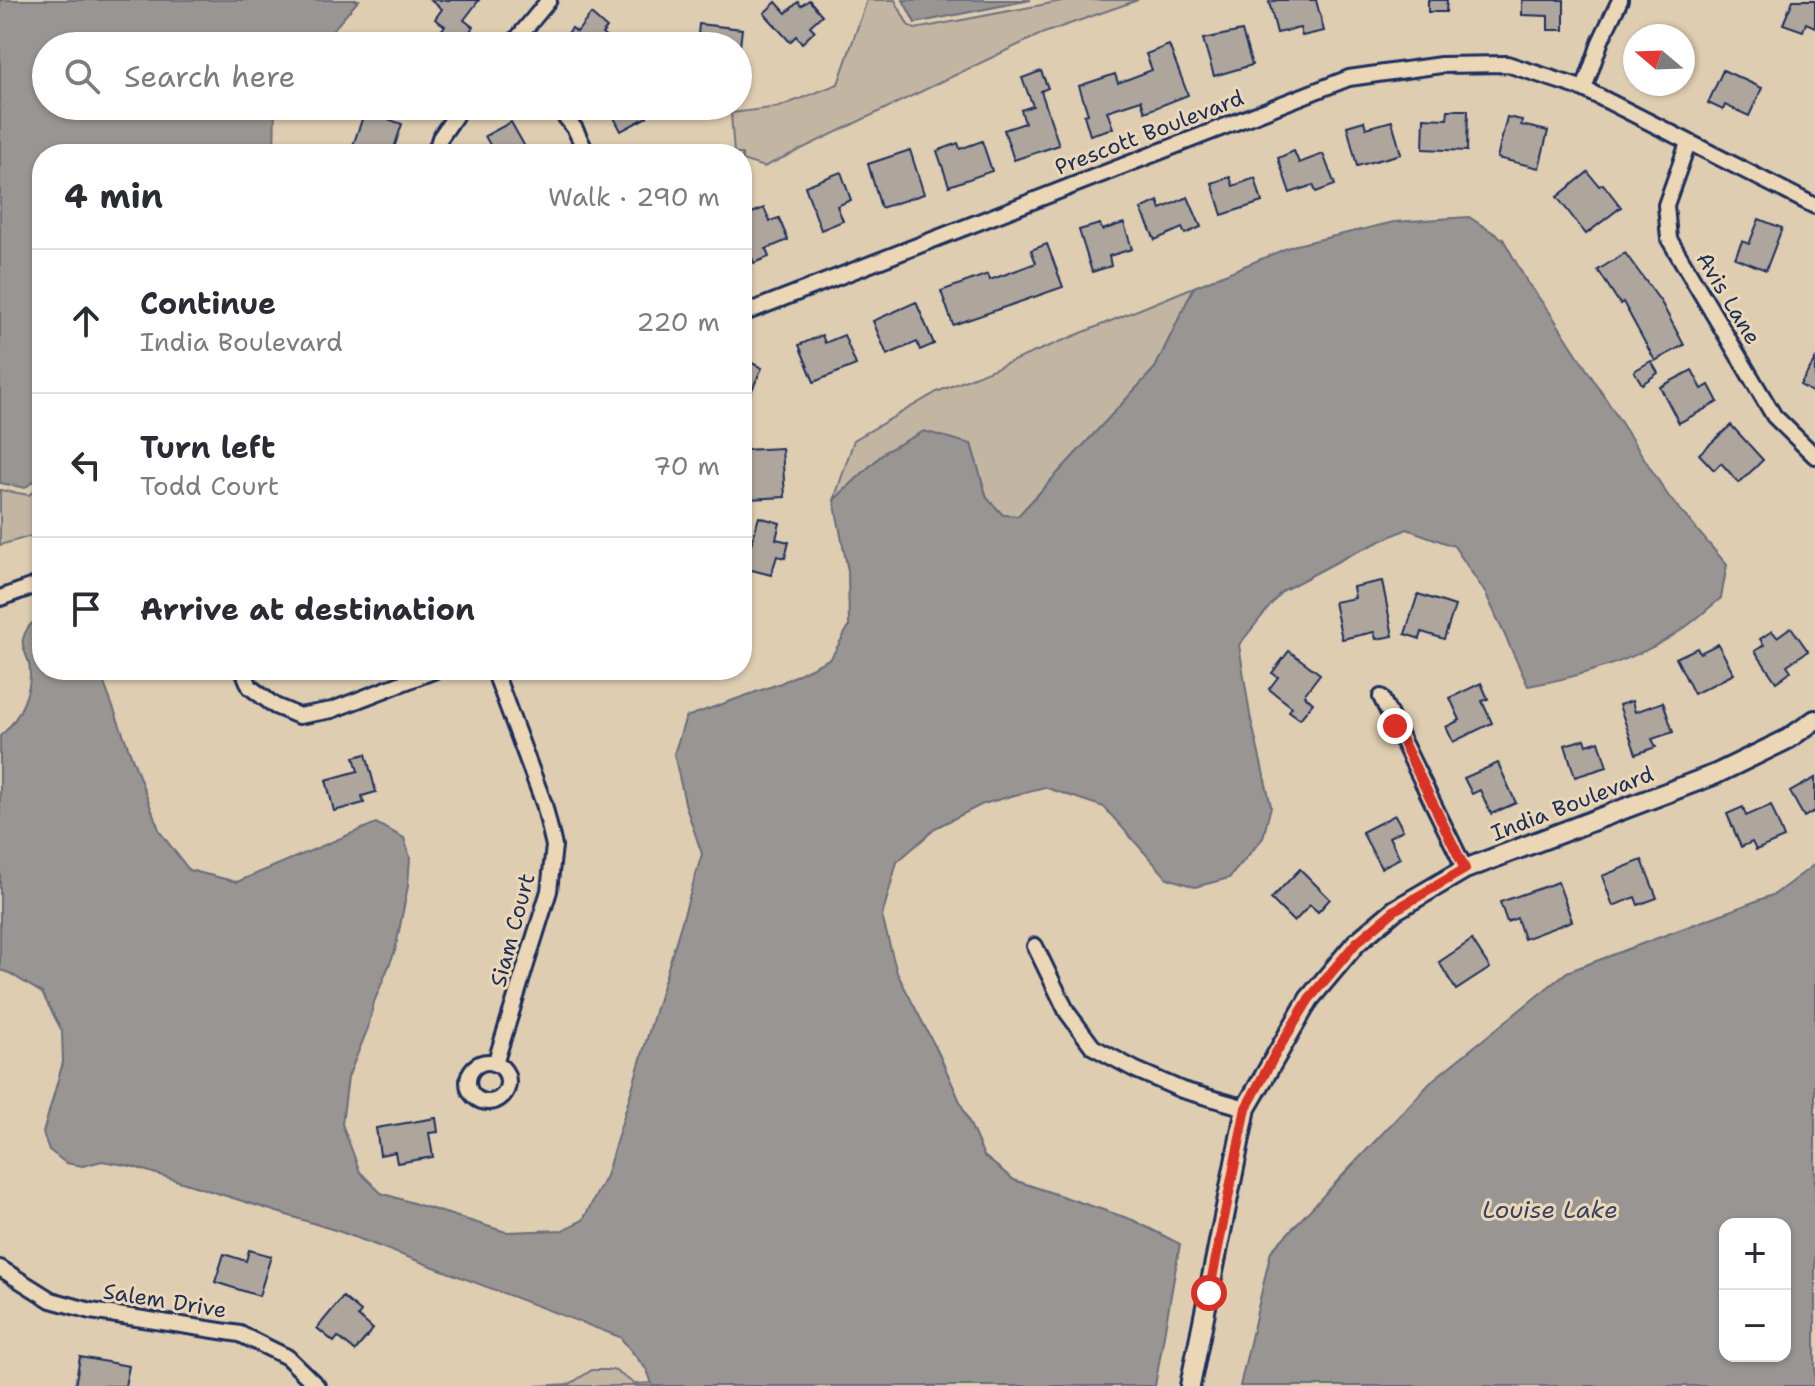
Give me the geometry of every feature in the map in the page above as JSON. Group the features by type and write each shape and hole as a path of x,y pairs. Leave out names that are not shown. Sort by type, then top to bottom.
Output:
{"street":[{"path":"523,32 549,0"},
{"path":"1584,89 1601,40 1620,0"},
{"name":"Prescott Boulevard","path":"752,310 1349,78 1441,65 1507,64 1584,89 1688,143"},
{"path":"438,144 452,120"},
{"path":"568,120 582,144"},
{"path":"1688,143 1815,206"},
{"name":"Avis Lane","path":"1688,143 1666,205 1669,239 1774,416 1815,456"},
{"path":"0,598 32,587"},
{"path":"247,680 250,687 275,706 299,716 332,710 410,680"},
{"name":"Siam Court","path":"495,1064 549,891 554,846 544,804 498,680"},
{"path":"1381,697 1465,869"},
{"name":"India Boulevard","path":"1190,1386 1246,1108 1309,999 1335,965 1395,910 1465,869 1716,774 1788,739 1815,720"},
{"path":"1035,946 1067,1012 1093,1047 1182,1090 1246,1108"},
{"name":"Salem Drive","path":"0,1268 51,1300 91,1311 240,1334 287,1357 317,1386"}],"shaded area":[{"path":"867,0 895,0 908,25 915,29 1067,0 1138,0 1041,34 764,167 752,163 752,144 733,144 732,120 752,120 752,110 779,107 838,84"},
{"path":"1194,287 1155,368 1018,516 1003,515 987,498 971,444 886,451 834,500 854,440 937,392"},
{"path":"0,490 29,495 32,493 32,536 0,545"},
{"path":"592,1370 614,1370 635,1384 652,1383 653,1386 535,1386 570,1384"}],"water":[{"path":"0,0 359,0 331,32 32,32 32,120 275,120 274,144 32,144 32,482 25,488 0,483"},
{"path":"903,0 1031,0 915,23"},
{"path":"1469,217 1503,239 1527,282 1669,497 1727,565 1721,598 1670,637 1632,657 1528,686 1486,594 1454,546 1407,529 1282,591 1239,645 1250,715 1271,806 1263,838 1229,878 1195,887 1167,878 1104,807 1044,787 983,804 937,827 897,862 882,916 897,973 939,1054 984,1156 1014,1180 1133,1220 1180,1244 1155,1386 653,1386 647,1370 620,1337 341,1232 131,1166 102,1161 83,1166 66,1163 49,1150 43,1133 63,1062 62,1031 42,993 0,970 0,736 13,722 27,693 30,673 23,639 32,624 32,680 103,680 160,832 189,870 237,882 376,823 404,838 410,857 408,886 395,951 348,1077 342,1124 360,1172 381,1193 506,1232 563,1230 583,1220 606,1176 702,854 686,807 674,754 686,717 781,683 831,658 849,626 848,571 834,500 886,451 924,431 971,444 987,498 1003,515 1018,516 1155,368 1194,287 1292,246 1394,222"},
{"name":"Louise Lake","path":"1815,864 1815,1386 1240,1386 1271,1251 1434,1079 1567,972 1775,894"}],"building":[{"path":"430,0 479,0 464,20 473,27 469,32 440,32 445,26 435,19 442,9"},
{"path":"809,0 822,15 810,26 815,31 802,43 796,36 790,42 764,13 776,2 786,13 798,2 801,6"},
{"path":"1316,0 1324,31 1302,36 1300,28 1277,33 1269,2"},
{"path":"1428,0 1447,0 1446,12 1428,12"},
{"path":"1522,0 1564,0 1564,30 1548,30 1548,16 1522,15"},
{"path":"1793,0 1815,0 1815,27 1806,23 1803,31 1783,24"},
{"path":"591,14 607,28 604,32 577,32"},
{"path":"699,24 742,29 742,32 698,32"},
{"path":"1242,31 1252,65 1214,76 1203,39"},
{"path":"1169,45 1188,95 1145,112 1141,100 1107,111 1113,128 1090,135 1084,115 1088,114 1079,86 1115,74 1118,83 1152,70 1146,54"},
{"path":"1723,70 1762,88 1749,116 1725,105 1723,110 1708,103"},
{"path":"1041,71 1048,88 1041,91 1059,145 1014,160 1004,130 1025,123 1021,110 1033,106 1022,78"},
{"path":"1448,110 1468,110 1467,151 1423,149 1424,118 1447,119"},
{"path":"1507,117 1522,120 1521,125 1548,131 1539,168 1497,158"},
{"path":"362,120 391,120 402,124 395,144 353,144"},
{"path":"615,120 641,120 621,131"},
{"path":"1364,121 1366,128 1392,121 1401,154 1357,166 1347,126"},
{"path":"511,122 523,144 489,144 485,136"},
{"path":"982,141 992,171 949,186 937,151 958,143 960,149"},
{"path":"910,150 924,194 881,208 868,164"},
{"path":"1294,151 1299,163 1323,154 1335,185 1316,192 1313,185 1290,193 1278,158"},
{"path":"841,172 851,200 837,206 843,221 821,230 805,186"},
{"path":"1588,172 1599,186 1603,184 1621,207 1586,234 1557,197"},
{"path":"1230,177 1233,186 1255,178 1262,202 1222,215 1212,183"},
{"path":"1188,197 1201,227 1185,234 1182,228 1155,240 1141,209 1158,201 1161,209"},
{"path":"764,208 770,221 779,218 788,240 766,249 769,257 754,263 752,258 752,213"},
{"path":"1759,219 1782,228 1766,270 1735,258 1742,241 1749,244"},
{"path":"1124,223 1132,249 1109,256 1111,266 1092,272 1079,230 1100,224 1102,230"},
{"path":"1047,244 1063,287 953,325 941,291 988,274 990,280 1036,263 1031,250"},
{"path":"1625,253 1661,302 1684,345 1655,361 1623,302 1620,304 1598,270"},
{"path":"916,302 934,344 920,350 917,342 887,355 873,321"},
{"path":"822,335 825,343 844,335 856,365 814,382 799,345"},
{"path":"1815,360 1815,394 1800,385"},
{"path":"1651,361 1658,373 1642,384 1634,371"},
{"path":"752,363 762,368 752,390"},
{"path":"1692,370 1702,389 1709,385 1718,402 1679,423 1660,387"},
{"path":"1731,425 1763,460 1739,483 1721,463 1714,470 1699,454"},
{"path":"782,448 785,497 752,499 752,450"},
{"path":"759,517 780,523 776,539 789,542 785,558 777,556 771,575 752,570 752,541"},
{"path":"1382,581 1393,636 1376,639 1374,632 1342,639 1334,602 1355,598 1353,587"},
{"path":"1418,594 1455,606 1444,639 1422,632 1420,639 1405,634"},
{"path":"1791,627 1808,651 1787,665 1791,671 1776,682 1755,651 1764,645 1760,639 1772,631 1777,637"},
{"path":"1718,644 1734,674 1694,694 1676,658 1697,648 1700,653"},
{"path":"1289,651 1320,674 1304,695 1313,703 1300,719 1289,711 1292,707 1269,689 1278,677 1272,673"},
{"path":"1481,683 1488,699 1482,701 1492,723 1453,742 1446,727 1460,720 1450,698"},
{"path":"1632,701 1635,712 1663,702 1673,732 1652,739 1656,747 1636,754 1619,705"},
{"path":"1585,739 1587,745 1599,741 1607,767 1575,777 1565,745"},
{"path":"366,754 376,792 362,796 364,803 334,811 326,780 358,771 354,757"},
{"path":"1498,763 1516,803 1491,814 1480,790 1472,794 1464,778"},
{"path":"1815,778 1815,811 1804,817 1790,792"},
{"path":"1771,805 1784,838 1756,850 1752,842 1741,847 1727,814 1743,807 1746,816"},
{"path":"1395,815 1403,830 1389,837 1400,858 1381,868 1362,832"},
{"path":"1642,860 1657,898 1638,905 1635,897 1613,906 1602,876"},
{"path":"1300,869 1330,899 1318,912 1310,905 1294,922 1271,899"},
{"path":"1558,882 1572,921 1524,939 1517,918 1507,922 1500,902"},
{"path":"1472,940 1490,968 1456,990 1439,962"},
{"path":"436,1118 438,1132 429,1133 433,1157 397,1163 395,1152 380,1155 376,1128"},
{"path":"249,1250 271,1256 259,1296 215,1282 224,1254 246,1261"},
{"path":"343,1297 361,1312 358,1316 373,1329 355,1351 338,1337 334,1342 317,1328"},
{"path":"80,1357 129,1366 125,1386 75,1386"}],"route":[{"path":"1209,1293 1246,1108 1277,1051 1309,999 1356,943 1395,910 1465,869 1395,726"}]}
